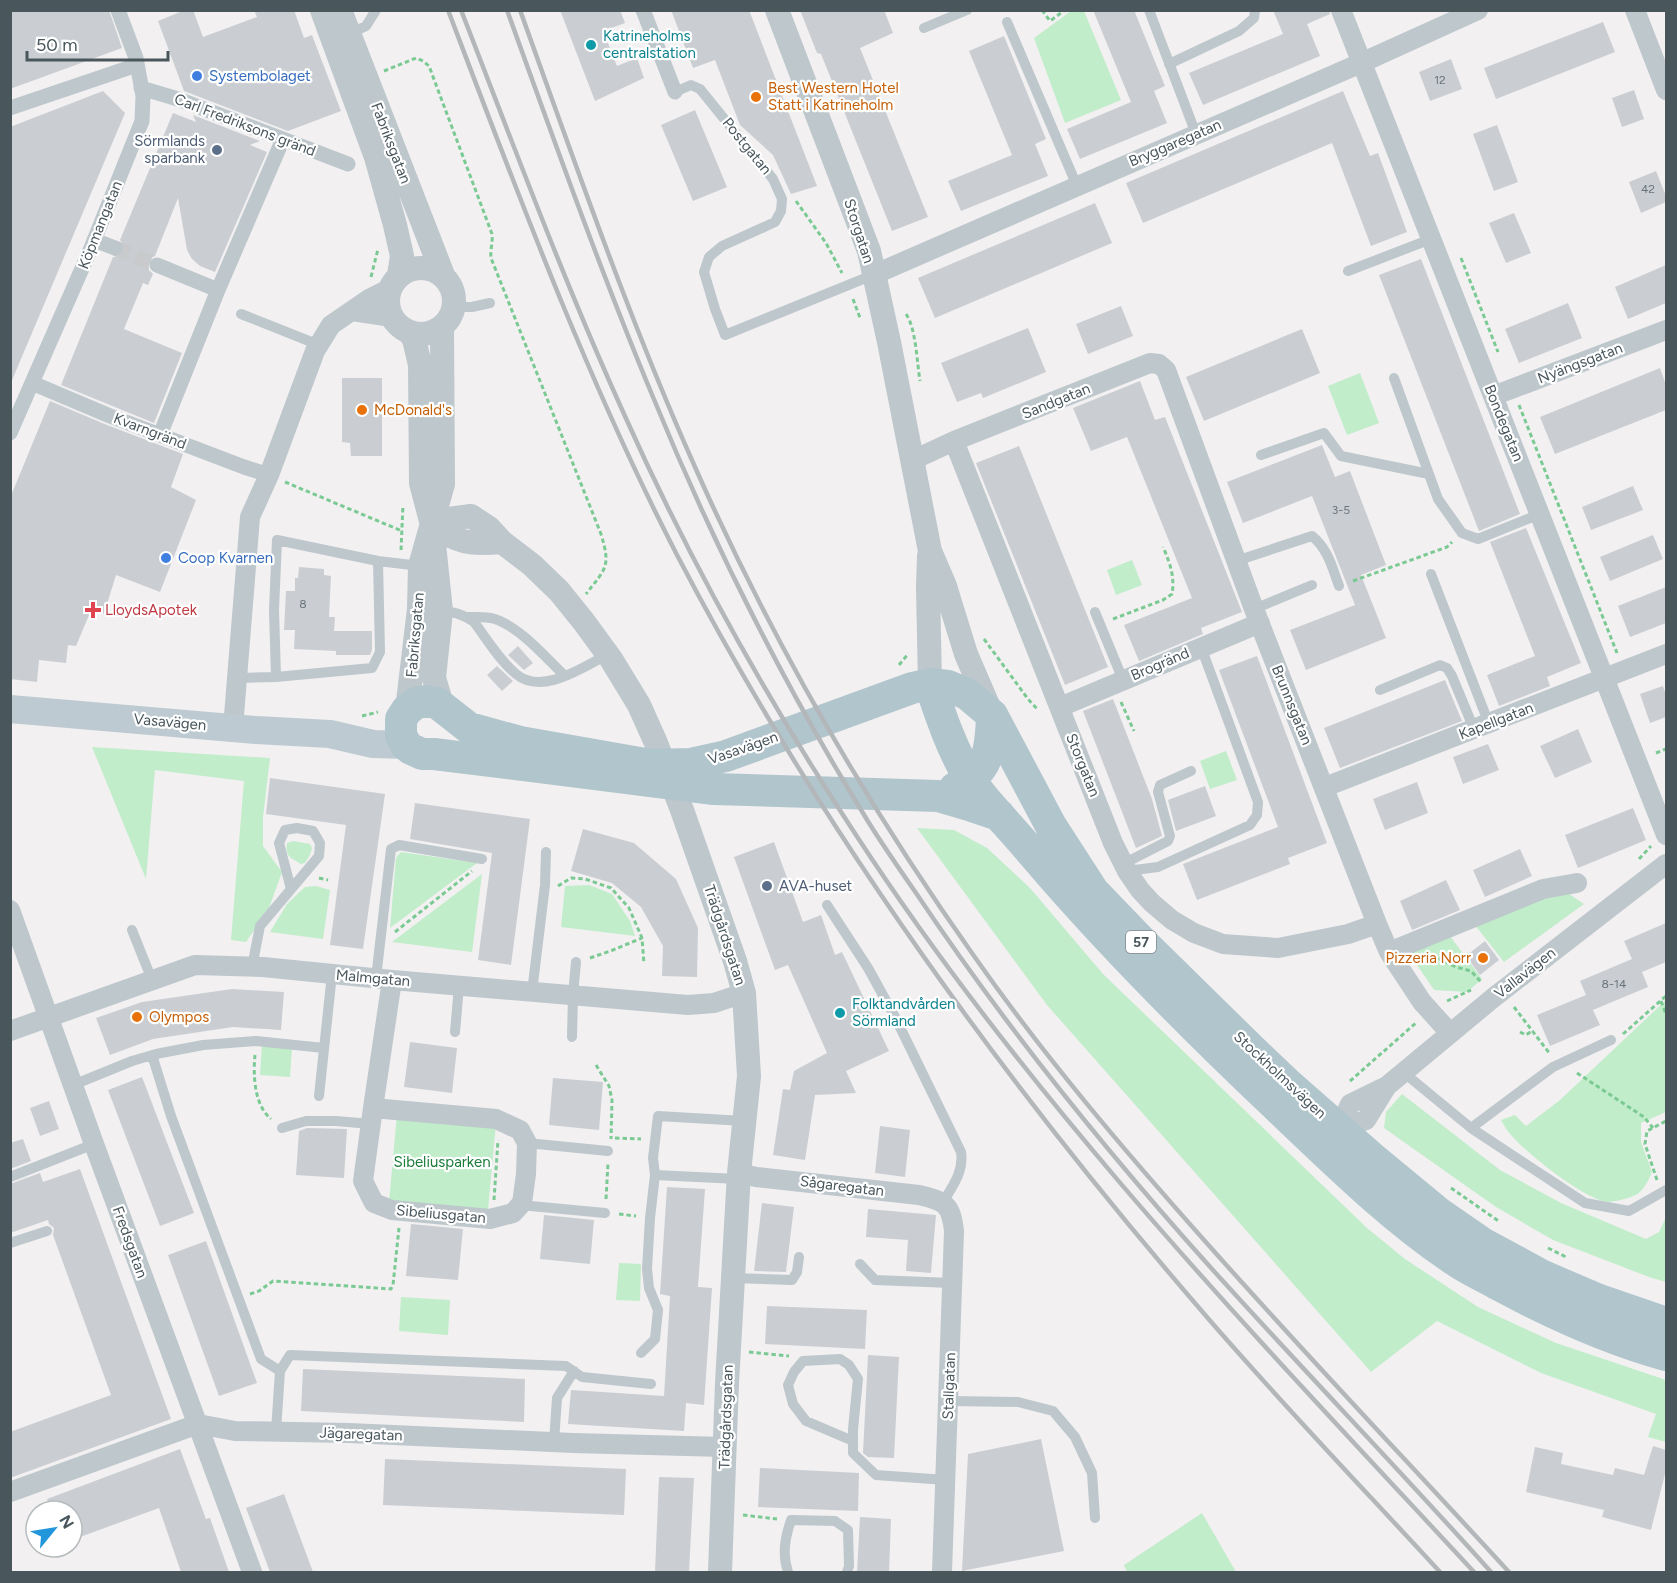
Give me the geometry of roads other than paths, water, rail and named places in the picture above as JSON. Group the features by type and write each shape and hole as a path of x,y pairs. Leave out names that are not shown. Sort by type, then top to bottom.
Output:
{"main road":[{"name":"Vasavägen","path":"401,725 416,703 432,701 470,728 519,753 651,765 690,764 726,756 888,696 930,684 948,686 967,694 992,715"},
{"name":"Stockholmsvägen","path":"930,684 946,731 970,781 1119,951 1230,1062 1330,1139 1482,1243 1543,1276 1599,1300 1666,1323"},
{"name":"Vasavägen","path":"10,709 330,734 401,725 519,753 714,789 938,796"},
{"path":"401,725 443,750 453,736 454,727 446,709"},
{"name":"Stockholmsvägen","path":"992,715 1051,826 1093,891 1138,939 1252,1050 1330,1139 1383,1205 1458,1263 1513,1293 1575,1323 1666,1355"},
{"path":"970,781 983,766 989,751 992,715"},
{"name":"57","path":"938,796 970,781"},
{"name":"57","path":"938,796 999,815"}],"street":[{"name":"Köpmangatan","path":"10,433 94,240 142,121 143,96 136,58 118,10"},
{"name":"Fabriksgatan","path":"322,10 341,37 442,275"},
{"name":"Fabriksgatan","path":"340,10 341,37 402,256 387,280"},
{"name":"Postgatan","path":"643,10 675,92"},
{"name":"Storgatan","path":"777,10 868,251 889,342 930,551 945,586 966,654 992,715"},
{"name":"Bondegatan","path":"1341,10 1605,679 1660,839"},
{"name":"Bryggaregatan","path":"873,275 1362,63 1478,10"},
{"path":"1635,10 1666,90"},
{"path":"10,108 137,65"},
{"name":"Carl Fredriksons gränd","path":"141,88 178,99 348,164"},
{"path":"160,435 218,290 283,139"},
{"path":"94,240 115,248"},
{"path":"157,265 218,290"},
{"path":"233,728 250,517 269,475 319,345 331,325 369,298 387,280 409,269 421,267 433,269 450,284 454,295 448,317 432,332 426,334 352,311"},
{"path":"387,280 387,304 400,325"},
{"name":"Fabriksgatan","path":"401,725 419,609 411,565 432,525 442,484 448,317"},
{"name":"Fabriksgatan","path":"400,325 414,339 420,364 421,483 432,525 441,610 434,678 446,709"},
{"name":"Nyängsgatan","path":"1493,396 1666,330"},
{"name":"Sandgatan","path":"954,441 1150,363 1159,364"},
{"name":"Brunnsgatan","path":"1159,364 1166,370 1257,616 1389,952 1422,1002 1450,1033"},
{"name":"Kvarngränd","path":"32,383 160,435 269,475"},
{"path":"913,460 954,441"},
{"name":"Storgatan","path":"954,441 1113,843 1140,890 1172,920 1194,933 1223,944 1278,948 1348,934 1377,924"},
{"name":"Trädgårdsgatan","path":"432,525 450,537 468,543 502,542 532,565 559,591 607,655 639,705 669,775 735,961 744,993 749,1076 739,1176 733,1278 720,1572"},
{"name":"Storgatan","path":"930,551 928,587 930,684"},
{"name":"Brogränd","path":"1060,707 1201,647 1257,616"},
{"name":"Kapellgatan","path":"1325,788 1666,654"},
{"name":"Vallavägen","path":"1330,1139 1350,1104 1387,1086 1450,1033 1666,864"},
{"path":"1389,952 1543,889 1577,883"},
{"name":"Fredsgatan","path":"10,910 252,1572"},
{"name":"Malmgatan","path":"10,1031 195,965 252,967 688,1005 714,1003 744,993"},
{"name":"Sibeliusgatan","path":"384,979 372,1116 363,1181 374,1203 392,1210 493,1218 513,1213 520,1205"},
{"path":"372,1116 496,1119 520,1130 527,1143 526,1174 520,1205"},
{"name":"Sågaregatan","path":"739,1176 919,1196 943,1202"},
{"name":"Stallgatan","path":"942,1572 954,1231 953,1218 943,1202"},
{"path":"10,1492 198,1424"},
{"name":"Jägaregatan","path":"198,1424 235,1431 349,1432 724,1447"}],"lane":[{"path":"341,37 366,26 376,10"},
{"path":"924,28 967,10"},
{"path":"1149,10 1196,134"},
{"path":"1169,64 1239,31 1254,18 1255,10"},
{"path":"1007,22 1077,186"},
{"name":"Postgatan","path":"675,92 691,85 700,89 773,179 782,199 781,211 775,222 723,246 709,257 704,272 725,335 873,275"},
{"path":"1348,271 1431,239"},
{"path":"448,317 472,307 490,303"},
{"path":"241,314 319,345"},
{"path":"1394,378 1438,499 1462,533 1478,539 1540,514"},
{"path":"1261,454 1324,433 1341,456 1429,474"},
{"path":"1236,561 1311,536 1322,544 1339,586"},
{"path":"276,677 274,610 277,540 378,561 411,565"},
{"path":"237,678 276,677 372,668 380,652 378,561"},
{"path":"1431,574 1482,726"},
{"path":"1257,616 1312,585"},
{"path":"441,610 461,613 474,622 520,677 541,683 565,676 607,655"},
{"path":"1095,612 1118,682"},
{"path":"467,617 487,617 512,628 565,676"},
{"path":"1125,867 1158,867 1250,825 1257,815 1258,802 1201,647"},
{"path":"1380,690 1440,665 1447,668 1452,675 1482,726"},
{"path":"1125,867 1168,841 1170,836 1158,792 1160,785 1191,771"},
{"path":"252,967 260,926 291,890 319,856 320,843 313,831 297,828 285,830 279,843 291,890"},
{"path":"384,979 380,941 391,849 399,845 482,859"},
{"path":"532,992 545,885 546,852"},
{"path":"827,905 868,968 895,1017 961,1152 961,1166 956,1181 943,1202"},
{"path":"132,930 152,980"},
{"path":"572,1037 576,962"},
{"path":"319,1096 332,974"},
{"path":"454,1032 459,986"},
{"path":"1471,1128 1553,1067 1611,1040"},
{"path":"73,1085 132,1061 203,1045 256,1041 324,1048"},
{"path":"152,1055 171,1116 261,1359 280,1371"},
{"path":"1403,1072 1471,1128 1586,1203 1629,1211 1664,1192"},
{"path":"282,1128 306,1121 336,1121 372,1116"},
{"path":"641,1353 655,1339 658,1310 649,1288 647,1269 655,1175 653,1158 658,1116 744,1122"},
{"path":"527,1143 608,1151"},
{"path":"10,1177 94,1144"},
{"path":"655,1175 739,1176"},
{"path":"520,1205 605,1213"},
{"path":"10,1243 47,1231"},
{"path":"733,1278 792,1280 797,1272 799,1257"},
{"path":"860,1264 875,1280 952,1283"},
{"path":"276,1431 280,1371 290,1355 566,1366 582,1377 651,1384"},
{"path":"853,1441 806,1421 793,1404 788,1385 794,1372 803,1361 840,1359 849,1365 858,1379 853,1453 876,1475 946,1480"},
{"path":"554,1442 557,1398 574,1371"},
{"path":"948,1401 1018,1402 1053,1411 1075,1437 1092,1473 1095,1518"},
{"path":"788,1572 783,1556 792,1520 835,1521 848,1530 849,1566 847,1572"}],"tunnel":[{"path":"115,248 157,265"}],"railway":[{"path":"448,10 555,286 613,422 677,555 790,755 852,852 917,947 1054,1132 1229,1343 1440,1572"},
{"path":"461,10 560,264 649,469 731,629 792,733 856,835 924,935 1071,1125 1229,1307 1474,1572"},
{"path":"507,10 614,301 700,506 752,614 808,720 869,823 985,991 1057,1086 1133,1179 1212,1269 1491,1572"},
{"path":"520,10 625,298 695,467 724,531 788,657 895,839 1001,993 1114,1137 1280,1324 1509,1572"}],"place":[{"name":"Katrineholms centralstation","path":"591,45"},
{"name":"Systembolaget","path":"197,76"},
{"name":"Best Western Hotel Statt i Katrineholm","path":"756,97"},
{"name":"Sörmlands sparbank","path":"217,150"},
{"name":"McDonald's","path":"362,410"},
{"name":"Coop Kvarnen","path":"166,558"},
{"name":"LloydsApotek","path":"93,610"},
{"name":"AVA-huset","path":"767,886"},
{"name":"Pizzeria Norr","path":"1483,958"},
{"name":"Folktandvården Sörmland","path":"840,1013"},
{"name":"Olympos","path":"137,1017"}],"park label":[{"name":"Sibeliusparken","path":"442,1162"}]}
